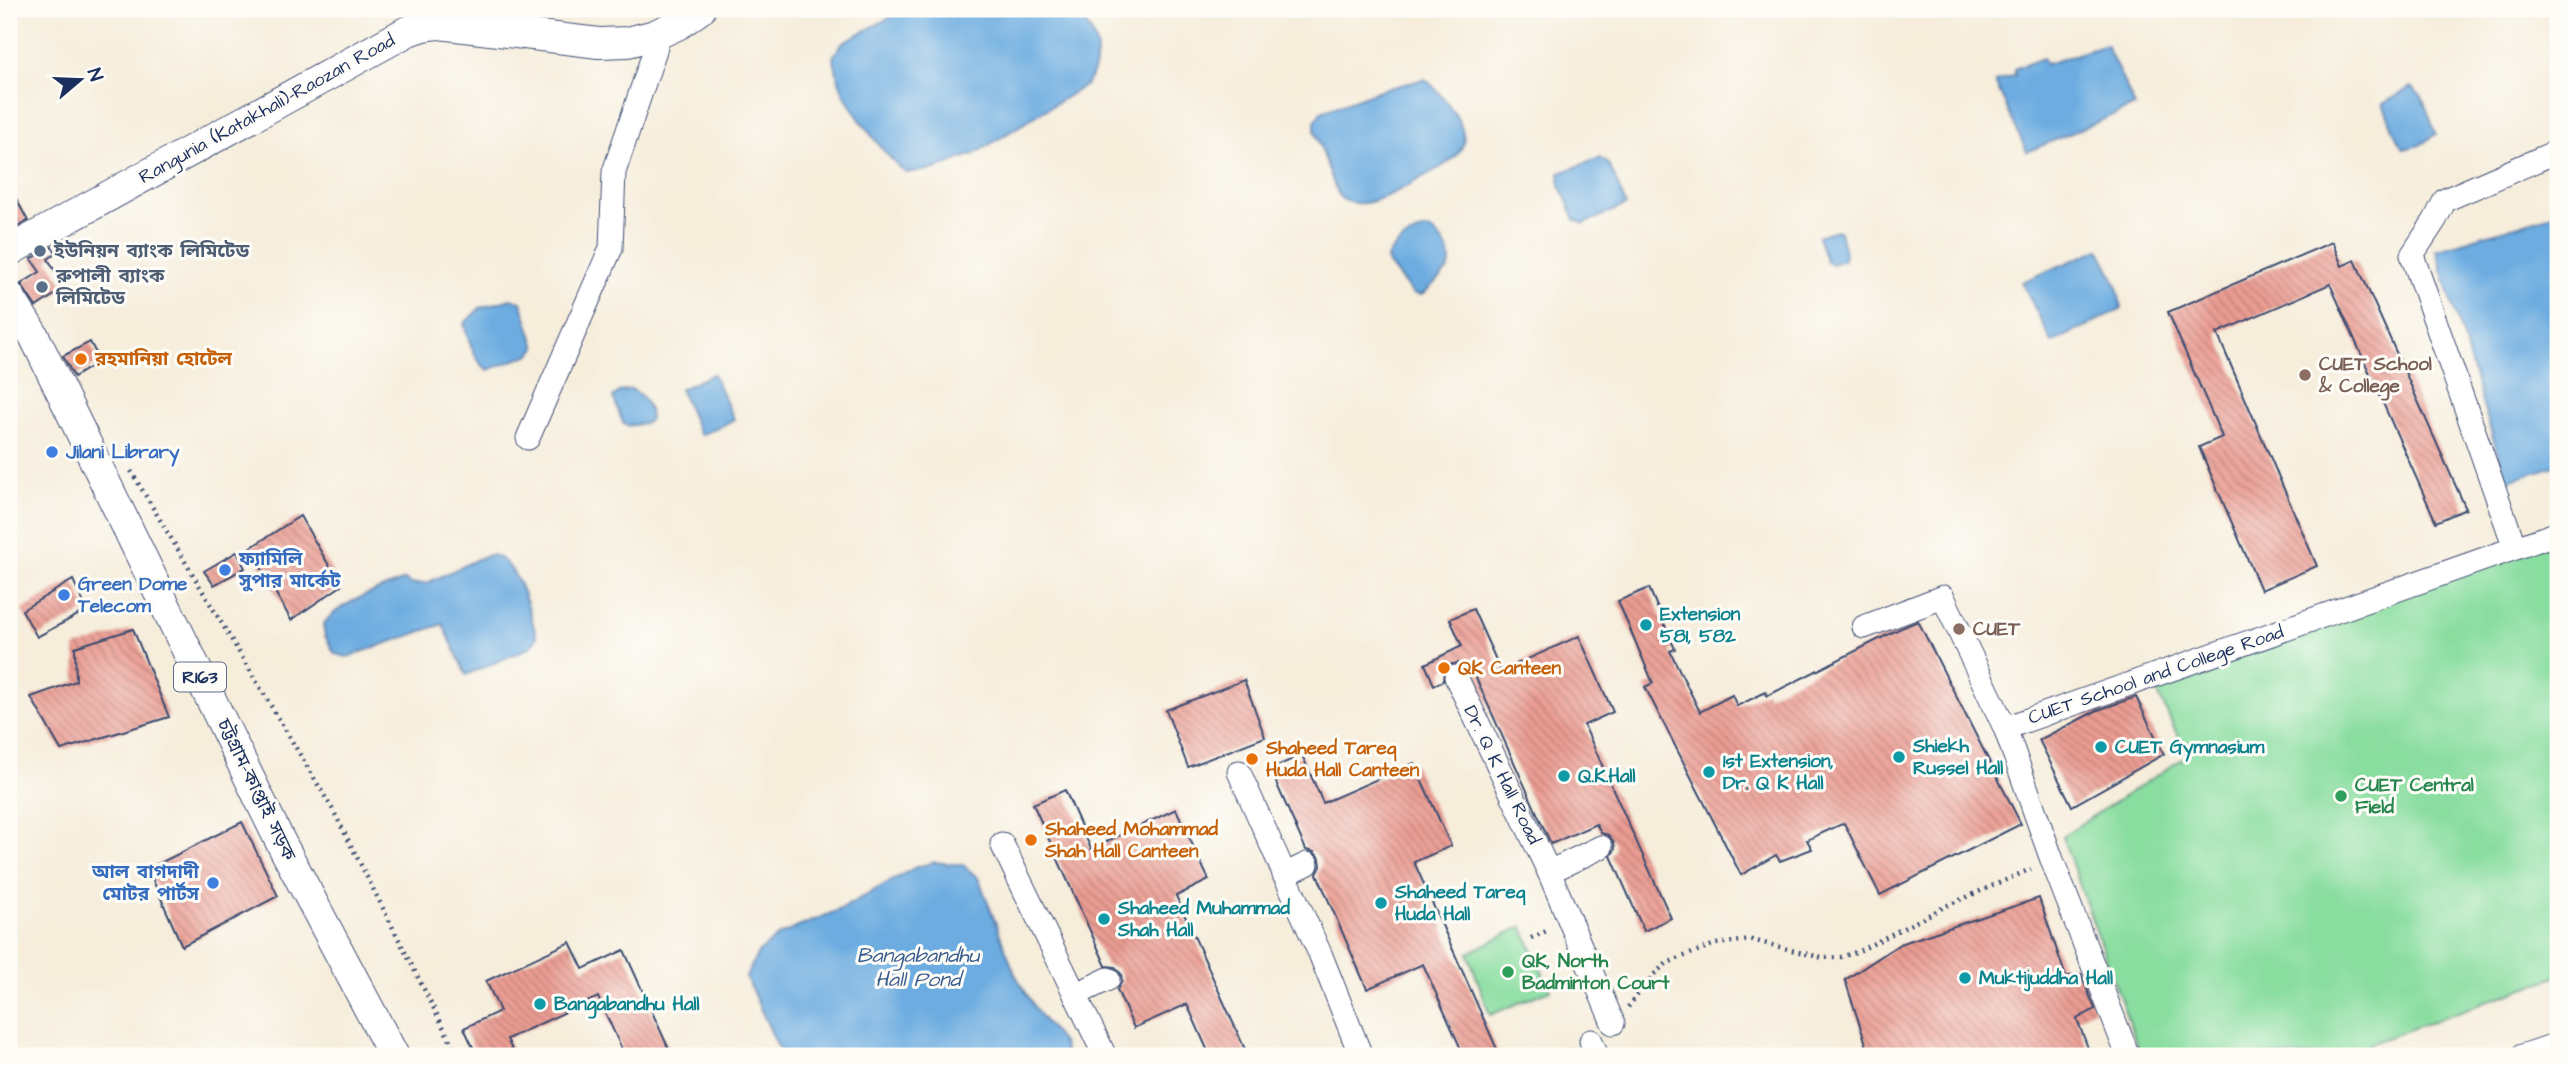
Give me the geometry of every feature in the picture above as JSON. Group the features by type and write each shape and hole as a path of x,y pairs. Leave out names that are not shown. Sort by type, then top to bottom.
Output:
{"main road":[{"name":"Rangunia (Katakhali)-Raozan Road","path":"9,251 408,31 439,24 599,43 628,42 680,24 700,9"},
{"name":"চট্টগ্রাম-কাপ্তাই সড়ক","path":"9,296 34,336 279,839 394,1056"}],"street":[{"path":"528,438 611,248 614,172 656,47 654,35"},
{"path":"2515,548 2412,255 2445,200 2558,151"},
{"name":"CUET School and College Road","path":"2129,1056 2052,860 2005,728 2558,533"},
{"path":"1864,627 1943,597 2005,728"},
{"name":"Dr. Q K Hall Road","path":"1456,677 1549,872 1613,1023"},
{"path":"1239,772 1321,956 1361,1056"},
{"path":"1002,844 1105,1056"},
{"path":"1549,872 1601,848"},
{"path":"1284,875 1307,864"},
{"path":"1075,995 1108,979"},
{"path":"2522,1056 2558,1044"}],"path":[{"path":"129,466 333,810 458,1056"},
{"path":"1613,1023 1637,998 1653,975 1667,963 1715,944 1752,940 1823,958 1841,957 1859,951 1984,888 2052,860"}],"green space":[{"name":"CUET Central Field","path":"2558,536 2558,976 2336,1056 2141,1056 2062,836 2187,756 2150,676"},
{"name":"QK, North Badminton Court","path":"1522,926 1550,990 1490,1015 1468,953"}],"water":[{"path":"907,9 1077,9 1094,37 1097,53 1093,72 1087,84 976,153 935,169 906,173 859,119 840,84 833,57 843,42"},
{"path":"2106,45 2135,106 2027,152 1995,82 2015,75 2014,69 2043,58 2046,64"},
{"path":"1425,79 1458,119 1464,139 1459,152 1443,166 1385,197 1362,203 1342,199 1334,185 1315,131 1315,121 1321,112 1380,90"},
{"path":"2412,87 2422,97 2436,134 2420,145 2404,149 2383,104"},
{"path":"1599,158 1609,164 1626,205 1584,224 1575,220 1560,185 1560,173"},
{"path":"2558,213 2558,465 2506,481 2436,250"},
{"path":"1428,229 1446,247 1450,264 1448,270 1422,295 1413,294 1387,259 1404,240"},
{"path":"1836,230 1840,232 1845,253 1844,260 1832,264 1826,262 1818,236"},
{"path":"2099,249 2116,286 2121,309 2052,343 2022,282"},
{"path":"511,299 521,302 536,347 531,354 488,370 475,356 464,324 480,308"},
{"path":"713,374 734,419 700,435 680,389"},
{"path":"631,389 639,394 647,406 650,419 646,423 628,426 623,423 613,397 619,392"},
{"path":"492,555 509,567 522,590 537,638 529,648 466,675 443,624 347,657 335,654 325,636 323,625 349,603 405,580 411,584 427,583 484,556"},
{"name":"Bangabandhu Hall Pond","path":"934,862 963,865 979,879 1015,974 1038,1013 1063,1044 1066,1056 782,1056 746,977 758,953 779,935 841,909 914,868"}],"building":[{"path":"9,185 28,221 11,230 9,227"},
{"path":"2332,242 2342,266 2355,260 2466,509 2436,522 2330,284 2217,333 2317,566 2261,590 2199,447 2222,437 2168,312"},
{"name":"রুপালী ব্যাংক লিমিটেড","path":"52,247 57,253 48,259 65,288 36,307 21,284 40,272 31,259"},
{"name":"রহমানিয়া হোটেল","path":"90,342 100,361 74,377 63,356"},
{"path":"300,516 341,586 291,620 250,548"},
{"name":"ফ্যামিলি সুপার মার্কেট","path":"237,552 245,568 214,585 204,571"},
{"name":"Green Dome Telecom","path":"73,580 87,610 37,637 22,610"},
{"name":"Shiekh Russel Hall","path":"1649,588 1675,649 1670,651 1700,712 1732,695 1737,706 1766,692 1767,696 1918,621 2021,824 1880,895 1844,823 1807,840 1812,849 1780,861 1776,855 1741,875 1645,687 1653,683 1618,601"},
{"name":"Q.K.Hall","path":"1473,609 1501,671 1579,636 1613,712 1584,725 1671,918 1644,931 1611,856 1615,849 1614,842 1608,835 1601,833 1596,824 1551,844 1471,667 1467,669 1458,663 1449,665 1444,670 1443,681 1434,685 1425,664 1462,646 1450,619"},
{"path":"133,629 169,717 61,750 31,697 76,681 75,647"},
{"path":"1244,680 1265,737 1188,767 1166,710"},
{"name":"CUET Gymnasium","path":"2136,697 2164,754 2072,806 2039,740 2098,710"},
{"name":"Shaheed Tareq Huda Hall","path":"1302,755 1323,803 1414,763 1451,846 1414,862 1500,1056 1464,1056 1423,964 1367,989 1317,874 1321,866 1320,859 1314,852 1306,850 1270,769"},
{"path":"1065,790 1091,849 1176,809 1209,880 1176,896 1248,1056 1210,1056 1187,1004 1134,1028 1117,990 1122,981 1121,974 1115,967 1106,966 1033,804"},
{"name":"আল বাগদাদী মোটর পার্টস","path":"242,822 278,896 182,946 148,869"},
{"name":"Muktijuddha Hall","path":"2039,898 2066,977 2081,974 2095,1009 2077,1019 2091,1056 1870,1056 1845,980 1900,944"},
{"name":"Bangabandhu Hall","path":"570,942 583,969 624,950 672,1056 625,1056 598,997 507,1039 515,1056 477,1056 464,1028 500,1011 486,981"}],"place":[{"name":"ইউনিয়ন ব্যাংক লিমিটেড","path":"40,251"},
{"name":"রুপালী ব্যাংক লিমিটেড","path":"42,287"},
{"name":"রহমানিয়া হোটেল","path":"81,359"},
{"name":"CUET School & College","path":"2305,375"},
{"name":"Jilani Library","path":"52,452"},
{"name":"ফ্যামিলি সুপার মার্কেট","path":"225,570"},
{"name":"Green Dome Telecom","path":"64,595"},
{"name":"Extension 581, 582","path":"1646,625"},
{"name":"CUET","path":"1959,629"},
{"name":"QK Canteen","path":"1444,668"},
{"name":"CUET Gymnasium","path":"2101,747"},
{"name":"Shiekh Russel Hall","path":"1899,757"},
{"name":"Shaheed Tareq Huda Hall Canteen","path":"1252,759"},
{"name":"1st Extension, Dr. Q K Hall","path":"1709,772"},
{"name":"Q.K.Hall","path":"1564,776"},
{"name":"CUET Central Field","path":"2341,796"},
{"name":"Shaheed Mohammad Shah Hall Canteen","path":"1031,840"},
{"name":"আল বাগদাদী মোটর পার্টস","path":"213,883"},
{"name":"Shaheed Tareq Huda Hall","path":"1381,903"},
{"name":"Shaheed Muhammad Shah Hall","path":"1104,919"},
{"name":"QK, North Badminton Court","path":"1508,972"},
{"name":"Muktijuddha Hall","path":"1965,978"},
{"name":"Bangabandhu Hall","path":"540,1004"}]}
